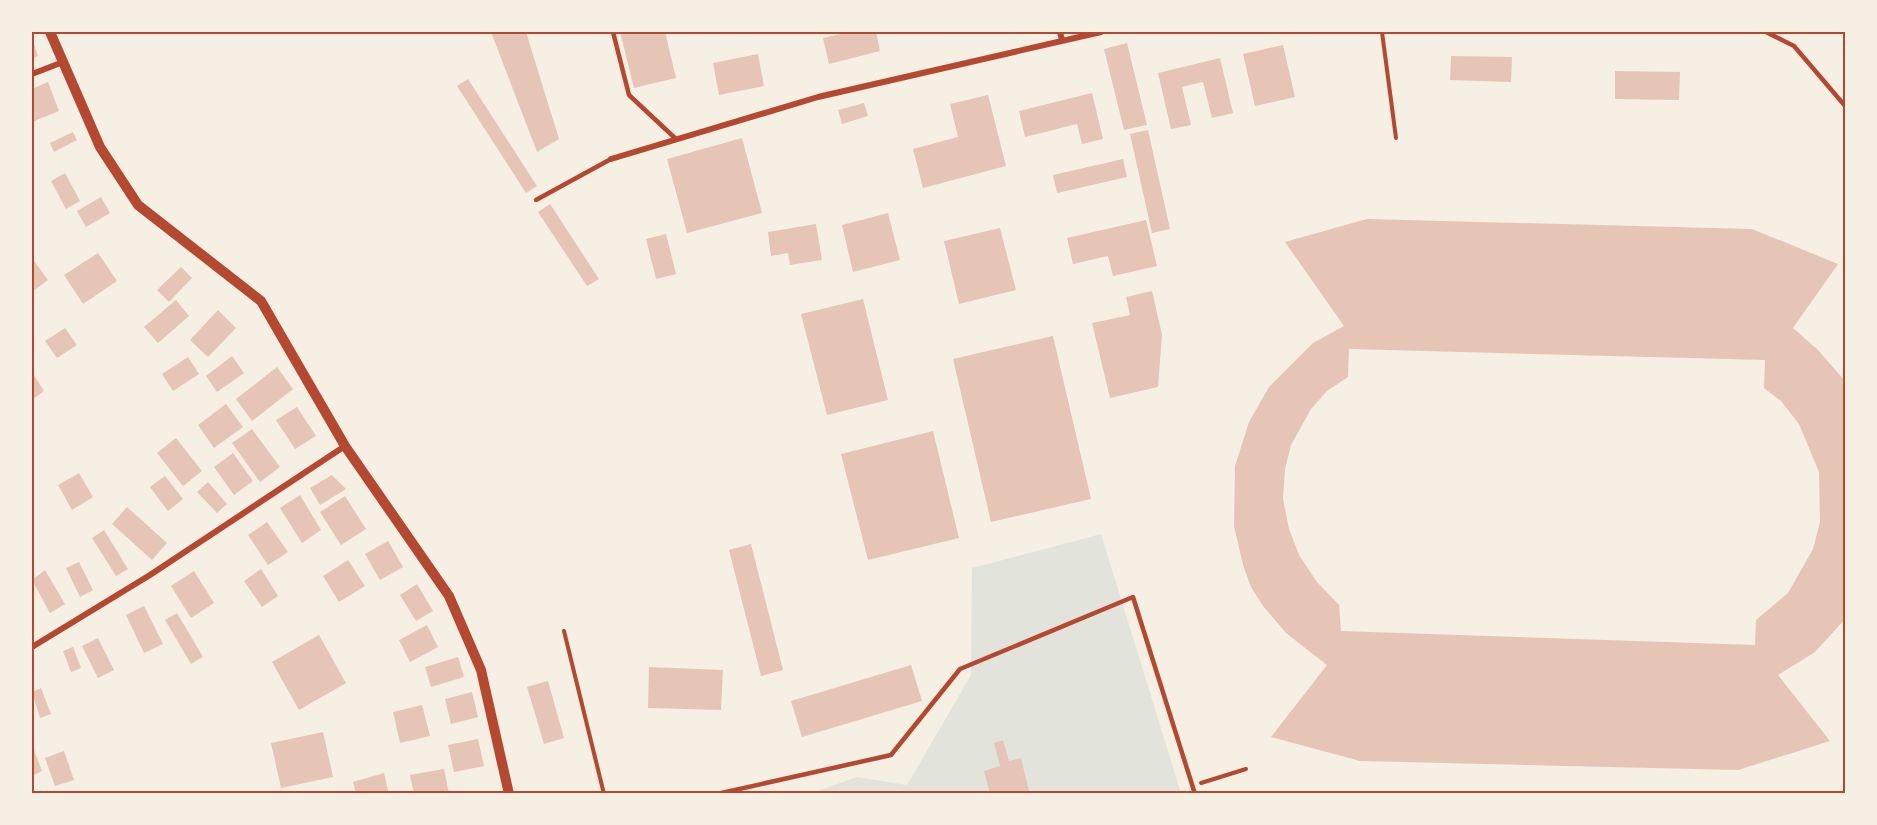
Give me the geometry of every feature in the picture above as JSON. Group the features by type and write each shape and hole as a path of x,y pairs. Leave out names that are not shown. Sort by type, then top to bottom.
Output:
{"street":[{"path":"50,32 100,147 138,205 261,301 345,446 449,596 481,670 509,794"},
{"path":"1060,32 1062,40"},
{"path":"611,159 818,97 1101,32"},
{"path":"32,74 63,62"},
{"path":"32,647 150,575 345,446"}],"lane":[{"path":"613,32 629,95 676,139"},
{"path":"1767,32 1794,46 1845,107"},
{"path":"536,200 611,159"},
{"path":"717,794 891,755 960,669 1133,597 1194,794"}],"path":[{"path":"1382,32 1396,138"},
{"path":"564,631 604,794"},
{"path":"1192,786 1246,769"}],"shaded area":[{"path":"1101,534 1181,793 809,794 857,777 907,785 971,675 972,568"}],"building":[{"path":"491,32 526,32 559,139 537,152"},
{"path":"620,32 665,32 676,78 634,88"},
{"path":"849,32 876,32 880,51 829,64 823,38"},
{"path":"32,39 38,56 32,59"},
{"path":"1127,43 1147,125 1124,130 1104,49"},
{"path":"1283,45 1295,97 1255,106 1243,54"},
{"path":"758,54 764,86 719,95 713,63"},
{"path":"1451,56 1512,57 1511,82 1450,80"},
{"path":"1220,58 1233,113 1212,118 1203,82 1182,87 1191,125 1171,129 1158,73"},
{"path":"1615,71 1680,72 1679,100 1615,99"},
{"path":"468,79 537,186 526,193 457,86"},
{"path":"48,82 59,111 32,122 32,89"},
{"path":"1092,93 1103,139 1082,144 1077,124 1025,137 1019,111"},
{"path":"988,95 1006,166 923,188 913,149 958,137 950,104"},
{"path":"864,103 868,116 842,124 838,110"},
{"path":"1148,130 1170,229 1152,233 1130,134"},
{"path":"73,132 77,140 54,152 50,143"},
{"path":"742,138 762,213 687,233 667,159"},
{"path":"1123,159 1127,177 1057,193 1053,175"},
{"path":"65,173 80,201 66,209 51,181"},
{"path":"101,197 110,213 86,227 77,211"},
{"path":"550,204 599,279 587,286 538,212"},
{"path":"888,213 900,260 853,272 842,225"},
{"path":"1367,219 1752,229 1838,264 1793,328 1817,349 1846,382 1846,618 1815,652 1778,675 1830,741 1738,770 1360,761 1271,737 1327,665 1286,633 1263,606 1251,587 1243,565 1234,526 1235,466 1249,422 1269,387 1313,343 1344,326 1285,242","holes":["1349,349 1765,360 1764,388 1781,401 1799,424 1819,472 1820,522 1813,549 1788,593 1756,620 1755,645 1341,631 1339,605 1317,582 1299,555 1289,529 1283,499 1285,469 1291,445 1311,409 1327,391 1348,377"]},
{"path":"1146,220 1157,266 1113,276 1108,256 1073,264 1067,238"},
{"path":"816,224 822,260 790,265 788,253 771,256 768,232"},
{"path":"1000,228 1016,290 959,304 944,241"},
{"path":"666,234 676,274 656,279 646,239"},
{"path":"98,253 117,281 83,304 64,275"},
{"path":"32,258 48,280 32,292"},
{"path":"181,267 192,278 169,302 157,290"},
{"path":"1152,291 1162,335 1158,387 1110,398 1092,323 1130,315 1126,297"},
{"path":"863,299 888,400 827,415 801,314"},
{"path":"176,300 189,316 158,343 144,327"},
{"path":"218,310 236,328 208,357 190,340"},
{"path":"65,328 77,345 57,358 45,341"},
{"path":"1053,336 1091,499 991,522 953,359"},
{"path":"232,356 244,373 217,392 206,376"},
{"path":"188,357 199,374 173,391 162,374"},
{"path":"277,367 293,389 252,421 236,399"},
{"path":"32,372 44,391 32,400"},
{"path":"226,404 243,427 214,448 198,425"},
{"path":"297,407 316,436 295,449 276,420"},
{"path":"252,429 280,467 260,482 232,443"},
{"path":"933,431 959,538 868,560 841,454"},
{"path":"176,438 202,471 183,486 157,453"},
{"path":"233,453 253,481 234,495 214,467"},
{"path":"79,473 93,497 72,510 58,485"},
{"path":"332,475 346,489 320,505 310,488"},
{"path":"165,476 183,499 168,511 150,487"},
{"path":"208,482 227,504 217,513 197,492"},
{"path":"300,495 321,530 302,543 280,508"},
{"path":"345,496 366,529 341,545 320,512"},
{"path":"127,507 167,543 152,560 112,524"},
{"path":"267,522 288,552 268,565 248,535"},
{"path":"104,530 128,569 116,576 92,538"},
{"path":"388,541 403,567 380,580 365,554"},
{"path":"751,544 783,670 761,676 729,550"},
{"path":"348,560 365,586 339,602 323,576"},
{"path":"79,562 93,590 80,597 66,568"},
{"path":"261,569 278,596 262,607 244,581"},
{"path":"45,570 65,604 50,613 32,580"},
{"path":"194,571 214,603 191,618 171,586"},
{"path":"417,584 433,611 416,621 400,595"},
{"path":"144,606 163,644 144,653 126,615"},
{"path":"177,613 203,657 191,664 165,620"},
{"path":"427,625 438,647 410,662 399,640"},
{"path":"319,635 346,683 299,710 272,662"},
{"path":"98,638 114,670 98,678 82,646"},
{"path":"73,647 81,668 71,672 63,651"},
{"path":"458,657 464,677 431,687 425,667"},
{"path":"911,665 922,701 802,737 791,701"},
{"path":"649,667 723,670 721,710 648,708"},
{"path":"548,681 564,738 544,744 527,687"},
{"path":"41,688 51,714 40,718 32,692"},
{"path":"472,692 478,717 451,724 445,699"},
{"path":"422,705 430,736 400,743 393,712"},
{"path":"323,732 333,777 281,788 271,743"},
{"path":"478,739 484,766 454,772 448,745"},
{"path":"1003,740 1009,761 1021,758 1029,791 990,794 984,771 1000,766 994,743"},
{"path":"32,745 42,771 32,776"},
{"path":"64,751 74,780 55,786 45,758"},
{"path":"444,769 449,794 414,794 410,775"},
{"path":"384,773 389,794 356,794 353,782"}]}
